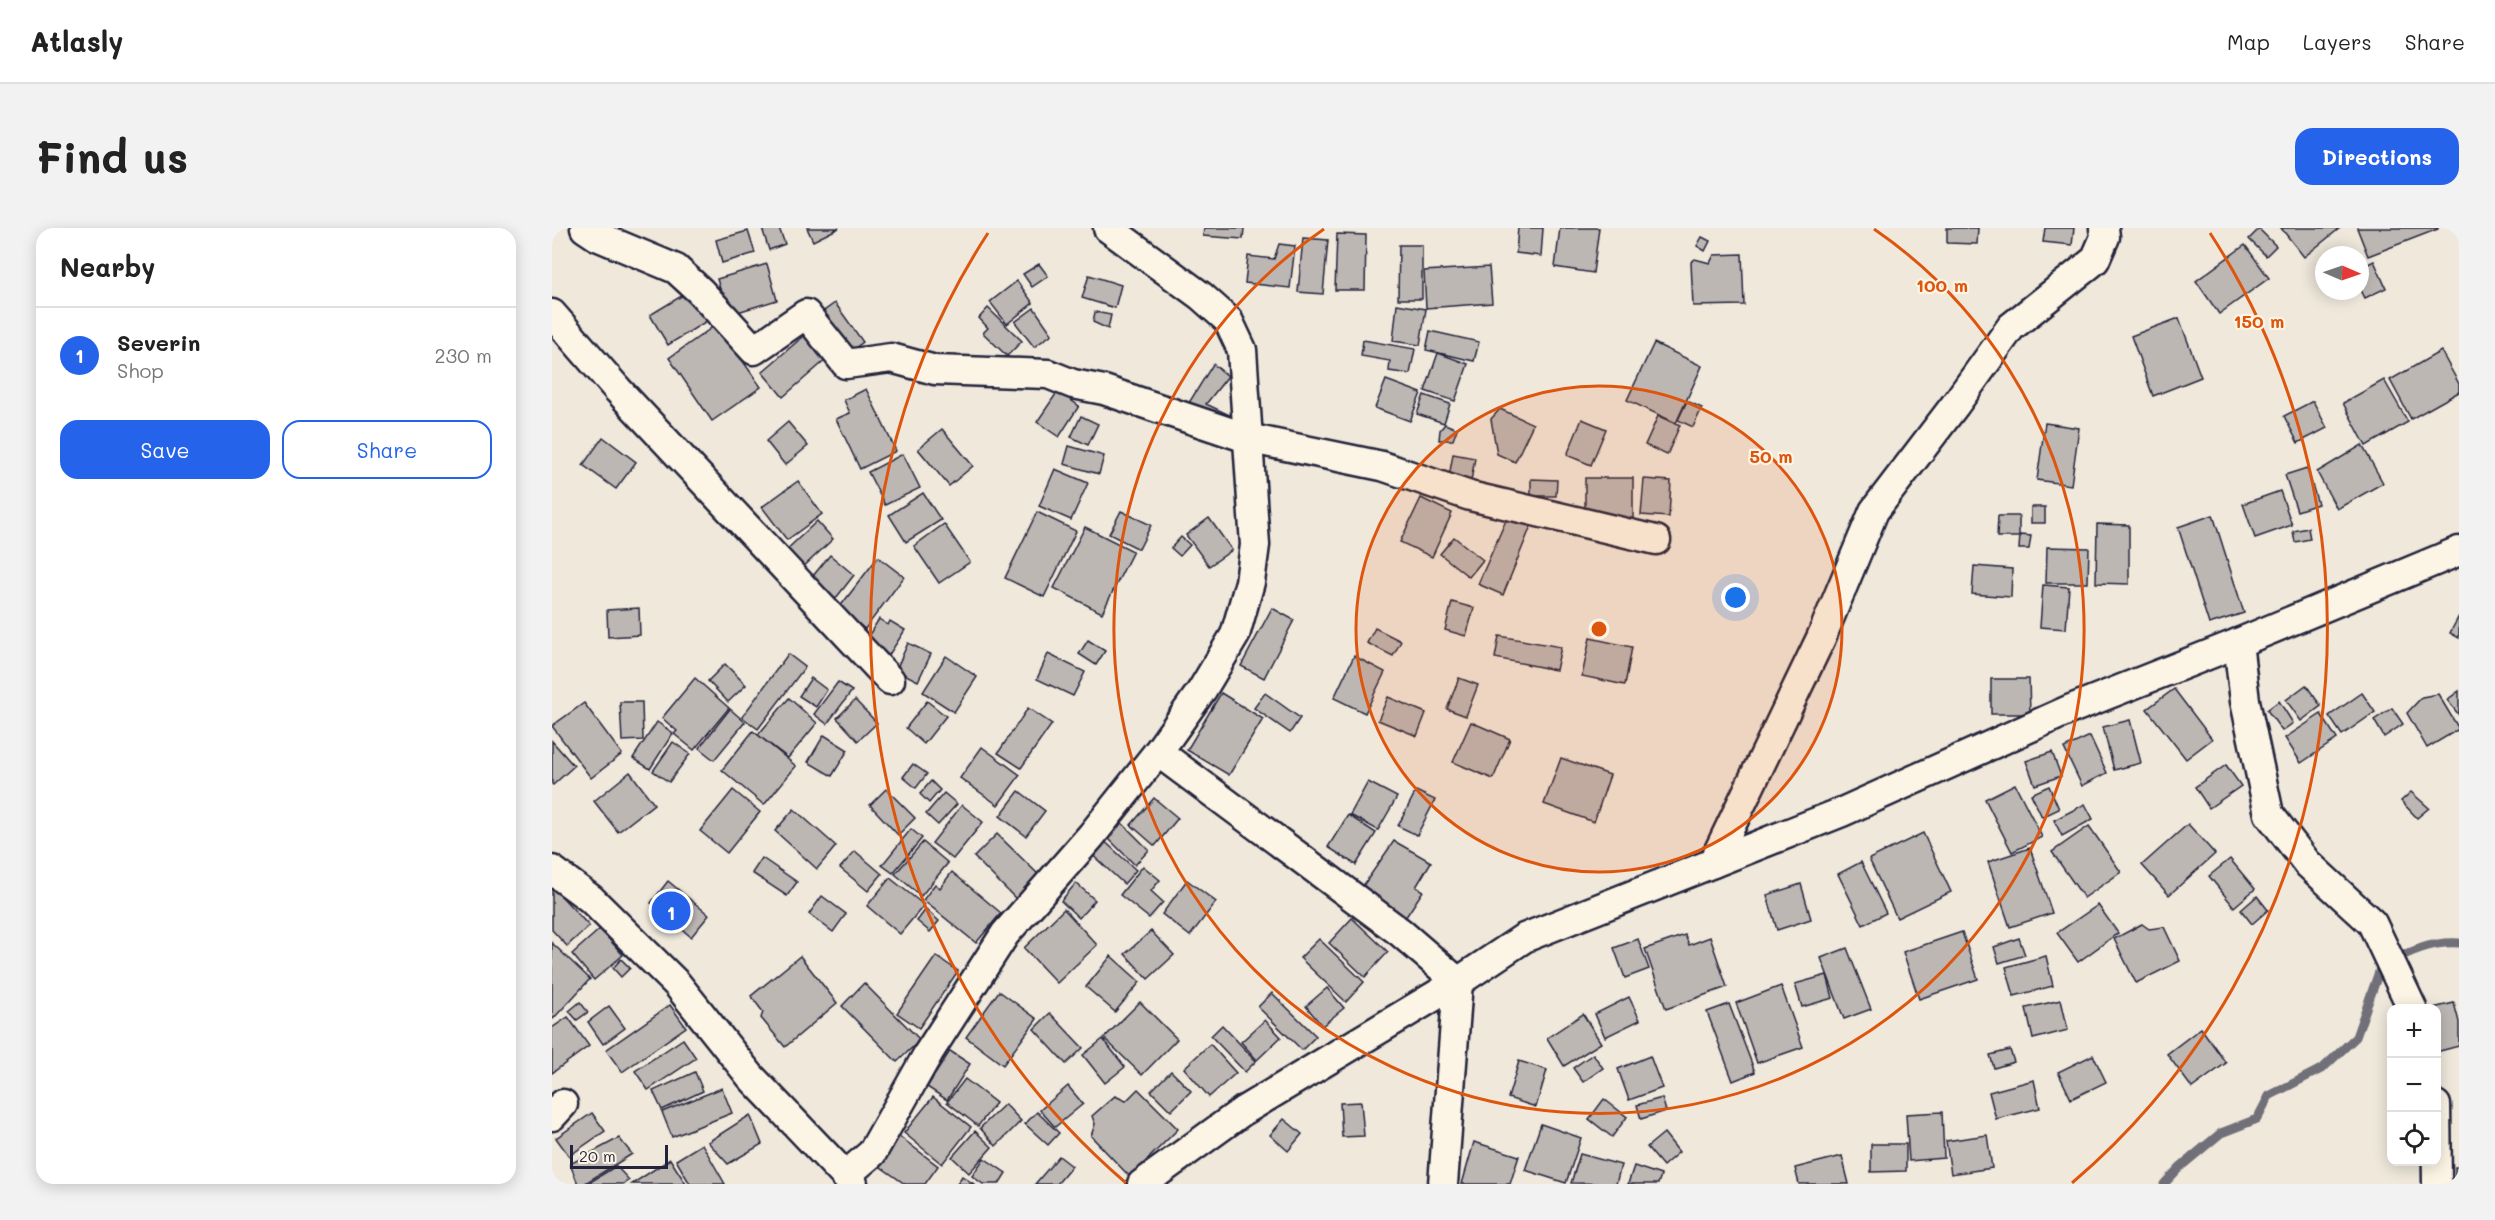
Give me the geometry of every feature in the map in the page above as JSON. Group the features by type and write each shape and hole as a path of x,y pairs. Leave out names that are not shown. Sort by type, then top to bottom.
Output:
{"street":[{"path":"585,228 597,236 676,269 700,291 754,350 806,314 846,364 891,358 935,370 1048,374 1073,384 1104,390 1247,438 1382,466 1470,496 1656,540"},
{"path":"552,870 591,899 677,984 751,1077 849,1180 872,1153 929,1052 1005,934 1091,836 1158,752 1202,690 1235,635 1250,582 1255,545 1242,350 1228,320 1201,296 1107,228"},
{"path":"1713,863 1821,638 1874,511 2011,327 2095,260 2105,237 2104,228"},
{"path":"552,314 634,407 890,680"},
{"path":"1142,1184 1243,1111 1458,982 1524,938 1842,812 2071,709 2238,643 2459,551"},
{"path":"2238,643 2245,701 2269,814 2307,863 2372,923 2410,1004"},
{"path":"1158,752 1400,932 1458,982"},
{"path":"1443,1184 1458,982"},
{"path":"2436,1112 2438,1184"}],"building":[{"path":"762,228 779,228 785,244 769,250"},
{"path":"807,228 839,228 813,241"},
{"path":"1204,228 1244,228 1243,239 1203,236"},
{"path":"1518,228 1543,228 1541,256 1516,253"},
{"path":"1560,228 1599,228 1593,273 1555,267"},
{"path":"1947,228 1978,228 1977,244 1947,243"},
{"path":"2045,228 2074,228 2072,245 2043,242"},
{"path":"2281,228 2340,228 2315,246 2304,257"},
{"path":"2357,228 2438,228 2369,256 2369,246 2364,246"},
{"path":"2259,229 2276,246 2266,256 2249,239"},
{"path":"748,231 755,253 722,263 716,240"},
{"path":"1337,234 1366,235 1365,290 1335,290"},
{"path":"1702,237 1710,241 1705,251 1697,246"},
{"path":"1303,238 1328,240 1323,294 1298,292"},
{"path":"1279,244 1295,246 1290,288 1245,283 1248,256 1274,259"},
{"path":"1399,245 1422,245 1422,299 1398,299"},
{"path":"2245,245 2269,278 2219,314 2196,281"},
{"path":"1742,254 1744,305 1693,306 1691,262 1695,259 1710,263 1714,255"},
{"path":"2374,261 2386,288 2369,296 2369,264"},
{"path":"767,264 777,300 728,315 717,279"},
{"path":"1039,264 1048,276 1032,287 1023,274"},
{"path":"1489,267 1492,303 1426,308 1424,271"},
{"path":"1089,275 1121,285 1115,308 1082,298"},
{"path":"1017,281 1033,303 1007,324 990,302"},
{"path":"693,289 710,319 668,345 650,315"},
{"path":"835,303 863,342 848,353 821,313"},
{"path":"1397,304 1426,309 1420,345 1393,341"},
{"path":"988,308 1022,341 1007,356 983,333 988,328 979,318"},
{"path":"1034,308 1052,334 1034,347 1015,322"},
{"path":"1095,312 1111,315 1108,329 1093,322"},
{"path":"2179,318 2201,377 2153,396 2131,336"},
{"path":"717,324 761,387 712,421 669,358"},
{"path":"1430,331 1479,342 1474,361 1426,350"},
{"path":"807,333 828,358 783,397 762,372"},
{"path":"1363,340 1415,349 1410,374 1389,371 1390,361 1361,356"},
{"path":"1654,343 1702,366 1676,423 1627,400"},
{"path":"2441,351 2459,384 2459,392 2411,419 2390,380"},
{"path":"1438,353 1468,364 1455,401 1425,391"},
{"path":"1213,364 1228,376 1206,404 1234,417 1228,430 1182,414"},
{"path":"1386,380 1421,393 1410,421 1375,408"},
{"path":"2384,380 2408,422 2366,446 2343,403"},
{"path":"866,389 896,451 860,469 836,419 850,413 844,400"},
{"path":"1058,391 1079,406 1059,437 1037,422"},
{"path":"1424,395 1450,404 1444,423 1417,414"},
{"path":"1687,401 1702,408 1693,427 1678,420"},
{"path":"2313,401 2327,428 2298,443 2284,416"},
{"path":"1500,409 1533,424 1515,462 1497,454 1491,419"},
{"path":"1081,416 1098,424 1088,445 1071,437"},
{"path":"1658,416 1680,425 1667,455 1645,445"},
{"path":"1582,419 1606,429 1591,465 1567,455"},
{"path":"788,422 808,446 785,465 766,441"},
{"path":"2045,423 2079,428 2071,485 2037,480"},
{"path":"1445,424 1457,429 1453,440 1439,440 1440,430"},
{"path":"942,429 973,466 949,486 918,449"},
{"path":"603,437 636,462 616,489 583,465"},
{"path":"2362,445 2383,483 2337,509 2317,472"},
{"path":"1069,446 1104,456 1099,474 1064,464"},
{"path":"903,454 920,488 885,505 868,472"},
{"path":"1453,454 1475,458 1471,481 1449,477"},
{"path":"2307,468 2318,504 2297,511 2285,475"},
{"path":"1055,469 1088,483 1071,520 1039,506"},
{"path":"1585,478 1633,478 1633,520 1585,520"},
{"path":"1531,479 1557,480 1556,496 1531,496"},
{"path":"1644,479 1671,481 1669,517 1641,515"},
{"path":"798,481 822,514 787,540 762,507"},
{"path":"2280,491 2292,525 2255,538 2243,504"},
{"path":"923,493 941,520 906,542 889,515"},
{"path":"1421,498 1452,513 1432,557 1400,542"},
{"path":"2031,507 2045,507 2045,523 2031,523"},
{"path":"1121,511 1151,525 1139,549 1109,534"},
{"path":"1510,511 1533,521 1503,595 1478,584"},
{"path":"1037,512 1076,531 1044,597 1005,578"},
{"path":"2213,515 2244,613 2209,624 2178,527"},
{"path":"1998,516 2019,516 2019,537 1997,537"},
{"path":"1209,518 1232,550 1209,566 1186,535"},
{"path":"817,521 833,539 798,572 781,555"},
{"path":"944,524 970,562 939,583 914,546"},
{"path":"2097,524 2129,525 2129,584 2096,583"},
{"path":"1085,527 1133,551 1102,613 1054,588"},
{"path":"2308,528 2310,539 2295,542 2293,531"},
{"path":"2020,535 2031,536 2029,549 2019,549"},
{"path":"1181,537 1190,545 1180,556 1171,548"},
{"path":"1454,537 1483,560 1469,577 1440,554"},
{"path":"2047,547 2089,548 2088,583 2046,583"},
{"path":"830,555 854,575 829,607 804,587"},
{"path":"878,557 904,577 865,629 839,608"},
{"path":"1974,566 2012,569 2011,597 1972,594"},
{"path":"2043,585 2069,587 2066,629 2040,627"},
{"path":"1452,602 1474,608 1466,636 1445,630"},
{"path":"639,608 640,635 608,637 607,610"},
{"path":"1272,608 1294,620 1264,678 1241,666"},
{"path":"2459,616 2459,638 2450,633"},
{"path":"879,619 888,625 890,621 905,630 885,661 862,646"},
{"path":"1375,628 1401,641 1393,656 1367,643"},
{"path":"1499,636 1561,647 1556,670 1495,658"},
{"path":"1590,638 1632,647 1625,685 1582,676"},
{"path":"1088,640 1105,651 1096,665 1079,654"},
{"path":"908,643 931,654 918,681 896,670"},
{"path":"788,654 805,667 758,729 742,717"},
{"path":"1048,654 1085,672 1073,696 1037,679"},
{"path":"946,656 977,677 954,712 923,692"},
{"path":"1354,656 1385,672 1365,713 1334,698"},
{"path":"725,664 746,685 728,702 708,681"},
{"path":"695,678 729,708 694,750 674,734 677,731 662,718"},
{"path":"811,678 827,690 816,707 799,696"},
{"path":"1459,678 1478,685 1466,716 1447,709"},
{"path":"1991,679 2029,679 2030,714 1991,714"},
{"path":"838,682 852,691 827,724 814,714"},
{"path":"2306,685 2321,706 2301,721 2286,700"},
{"path":"2174,689 2212,739 2186,759 2147,709"},
{"path":"2459,691 2459,715 2447,700"},
{"path":"1221,693 1263,719 1229,775 1187,750"},
{"path":"1265,693 1300,718 1290,733 1254,708"},
{"path":"2362,693 2375,712 2342,735 2329,716"},
{"path":"2438,694 2459,729 2427,748 2407,713 2422,697"},
{"path":"1388,697 1426,713 1417,736 1378,720"},
{"path":"789,698 817,723 788,758 758,735"},
{"path":"855,700 877,723 858,741 837,718"},
{"path":"927,701 946,716 924,744 906,728"},
{"path":"2279,701 2293,723 2282,731 2267,710"},
{"path":"620,702 642,702 643,740 622,741"},
{"path":"584,703 622,754 591,778 552,726"},
{"path":"1028,708 1052,724 1021,768 998,753"},
{"path":"2392,708 2403,724 2384,737 2374,720"},
{"path":"730,709 745,722 714,760 699,748"},
{"path":"2321,714 2337,739 2301,763 2285,738"},
{"path":"2130,720 2141,763 2114,770 2103,727"},
{"path":"657,722 673,733 650,769 633,758"},
{"path":"1471,722 1510,739 1493,779 1453,762"},
{"path":"753,731 796,766 764,805 722,770"},
{"path":"824,735 848,750 832,776 808,762"},
{"path":"2090,736 2107,773 2082,786 2064,748"},
{"path":"552,741 574,766 553,785 552,784"},
{"path":"673,742 690,754 669,782 653,771"},
{"path":"982,747 1020,775 998,805 960,778"},
{"path":"2052,752 2061,776 2035,785 2026,761"},
{"path":"1561,758 1610,775 1594,822 1544,804"},
{"path":"913,764 927,774 916,788 903,777"},
{"path":"2226,765 2241,786 2209,808 2195,787"},
{"path":"630,772 654,804 618,832 594,801"},
{"path":"931,781 940,790 929,803 920,794"},
{"path":"1368,782 1397,797 1378,830 1350,815"},
{"path":"2015,784 2042,837 2012,852 1985,799"},
{"path":"2049,786 2059,809 2042,817 2031,794"},
{"path":"886,789 915,818 898,835 870,805"},
{"path":"733,790 760,812 727,853 700,831"},
{"path":"1019,791 1045,811 1026,836 1000,816"},
{"path":"1416,791 1435,800 1417,835 1398,826"},
{"path":"2411,792 2429,808 2417,818 2401,801"},
{"path":"944,793 957,804 938,825 926,814"},
{"path":"1154,798 1178,818 1155,846 1131,825"},
{"path":"2085,804 2093,819 2062,836 2054,820"},
{"path":"962,805 983,822 953,859 932,843"},
{"path":"794,809 836,846 817,869 775,831"},
{"path":"1348,815 1376,833 1356,865 1328,847"},
{"path":"1120,821 1149,850 1135,865 1106,836"},
{"path":"2188,824 2215,854 2169,895 2142,865"},
{"path":"2089,826 2121,872 2084,898 2052,852"},
{"path":"911,829 922,838 893,873 882,865"},
{"path":"1923,833 1951,892 1897,918 1869,859"},
{"path":"997,834 1039,875 1016,899 974,857"},
{"path":"1100,837 1136,870 1124,884 1088,851"},
{"path":"1394,841 1431,862 1416,887 1423,891 1402,923 1358,893"},
{"path":"923,842 948,863 921,896 895,874"},
{"path":"2030,848 2052,913 2010,927 1988,862"},
{"path":"855,851 882,874 868,891 840,868"},
{"path":"762,858 797,882 787,896 752,873"},
{"path":"2230,859 2255,889 2234,907 2209,876"},
{"path":"1861,862 1886,913 1863,925 1838,874"},
{"path":"1143,866 1160,880 1151,891 1163,902 1149,918 1120,895"},
{"path":"952,872 1001,913 976,943 923,900 935,884 940,888"},
{"path":"890,878 924,905 900,934 867,906"},
{"path":"1187,880 1216,902 1190,936 1162,914"},
{"path":"668,881 709,915 691,937 651,903"},
{"path":"1076,883 1095,900 1079,918 1061,901"},
{"path":"1801,884 1811,919 1777,930 1767,895"},
{"path":"552,886 589,926 567,946 552,930"},
{"path":"822,896 846,914 833,932 809,914"},
{"path":"2257,896 2268,910 2252,924 2241,910"},
{"path":"2098,905 2118,933 2078,962 2057,933"},
{"path":"926,909 939,921 930,932 917,921"},
{"path":"1064,909 1097,945 1057,983 1024,948"},
{"path":"1352,918 1388,952 1365,977 1329,943"},
{"path":"2142,924 2149,929 2164,927 2180,961 2136,983 2114,939"},
{"path":"600,929 623,955 594,980 572,954"},
{"path":"1151,931 1174,955 1148,979 1125,954"},
{"path":"1962,932 1978,979 1919,999 1903,952"},
{"path":"1685,935 1689,945 1710,937 1727,987 1666,1009 1645,949"},
{"path":"2019,938 2025,955 1999,963 1994,947"},
{"path":"1319,939 1364,982 1346,1002 1300,958"},
{"path":"1638,939 1649,969 1625,978 1614,948"},
{"path":"552,943 590,979 553,1019 552,1017"},
{"path":"1847,948 1871,1009 1844,1019 1821,958"},
{"path":"800,956 837,1003 785,1047 761,1018 763,1012 751,996"},
{"path":"936,956 958,971 919,1028 897,1013"},
{"path":"1111,956 1140,982 1115,1012 1086,987"},
{"path":"2046,956 2053,986 2014,996 2006,967"},
{"path":"621,959 630,968 621,977 613,968"},
{"path":"1827,975 1833,998 1802,1007 1795,984"},
{"path":"864,983 920,1040 897,1062 842,1006"},
{"path":"1781,986 1803,1047 1757,1063 1736,1003"},
{"path":"1327,988 1344,1008 1322,1026 1306,1006"},
{"path":"999,991 1037,1019 1003,1065 966,1037"},
{"path":"1272,993 1316,1036 1302,1050 1258,1007"},
{"path":"1629,997 1640,1020 1605,1037 1595,1014"},
{"path":"2061,1000 2068,1030 2033,1039 2026,1008"},
{"path":"580,1002 588,1012 577,1020 569,1011"},
{"path":"1140,1002 1177,1039 1142,1075 1104,1038"},
{"path":"2454,1003 2459,1022 2459,1046 2441,1051 2441,1006"},
{"path":"1729,1004 1755,1072 1733,1081 1707,1012"},
{"path":"670,1005 686,1027 622,1072 606,1050"},
{"path":"609,1006 625,1028 603,1044 588,1022"},
{"path":"1050,1013 1083,1048 1066,1064 1034,1029"},
{"path":"1583,1014 1601,1043 1564,1066 1547,1038"},
{"path":"568,1017 589,1046 552,1073 552,1028"},
{"path":"1265,1020 1281,1037 1257,1060 1241,1042"},
{"path":"1222,1025 1256,1061 1245,1072 1211,1036"},
{"path":"2201,1028 2226,1063 2192,1088 2167,1054"},
{"path":"683,1039 696,1058 648,1090 635,1071"},
{"path":"1103,1039 1125,1067 1105,1083 1083,1055"},
{"path":"1210,1044 1236,1073 1209,1097 1184,1068"},
{"path":"2010,1050 2014,1062 1994,1068 1990,1055"},
{"path":"950,1051 970,1064 947,1100 927,1087"},
{"path":"1593,1054 1603,1068 1583,1082 1573,1068"},
{"path":"2093,1055 2106,1082 2071,1099 2058,1072"},
{"path":"1650,1056 1662,1088 1629,1100 1618,1069"},
{"path":"1519,1061 1547,1070 1536,1107 1508,1098"},
{"path":"1171,1071 1191,1091 1171,1111 1151,1091"},
{"path":"695,1072 703,1091 662,1110 653,1091"},
{"path":"965,1079 996,1103 978,1126 947,1102"},
{"path":"2034,1080 2040,1108 1996,1119 1989,1092"},
{"path":"1068,1086 1083,1104 1055,1127 1040,1110"},
{"path":"722,1088 732,1113 672,1137 662,1112"},
{"path":"1138,1089 1178,1129 1130,1177 1091,1136 1095,1124 1092,1116 1115,1096 1126,1101"},
{"path":"933,1097 971,1127 942,1164 904,1133"},
{"path":"1662,1098 1666,1111 1641,1119 1637,1105"},
{"path":"1604,1099 1627,1117 1612,1137 1589,1119"},
{"path":"1361,1102 1364,1136 1342,1137 1340,1103"},
{"path":"1005,1104 1021,1121 996,1146 980,1128"},
{"path":"1037,1112 1059,1133 1048,1145 1025,1124"},
{"path":"1942,1112 1944,1158 1909,1161 1906,1114"},
{"path":"592,1113 605,1131 569,1156 556,1138"},
{"path":"750,1115 762,1144 728,1164 708,1142"},
{"path":"1284,1119 1302,1134 1288,1151 1270,1135"},
{"path":"1541,1124 1581,1138 1566,1183 1525,1170"},
{"path":"975,1131 992,1147 969,1173 952,1157"},
{"path":"1664,1133 1679,1152 1663,1166 1647,1147"},
{"path":"1987,1135 1992,1168 1951,1174 1946,1141"},
{"path":"899,1136 938,1166 925,1184 905,1184 878,1165"},
{"path":"619,1138 632,1154 584,1184 578,1184 570,1164"},
{"path":"1474,1142 1519,1156 1510,1184 1462,1184"},
{"path":"702,1144 725,1184 690,1184 676,1160"},
{"path":"1871,1144 1906,1144 1906,1171 1871,1172"},
{"path":"1580,1154 1621,1165 1616,1184 1571,1183"},
{"path":"1059,1156 1072,1166 1057,1184 1035,1184"},
{"path":"1842,1156 1849,1184 1799,1184 1795,1168"},
{"path":"984,1158 1006,1173 999,1184 983,1184 972,1176"},
{"path":"670,1159 686,1184 632,1184"},
{"path":"616,1166 629,1180 623,1184 587,1184"},
{"path":"1634,1166 1661,1175 1658,1184 1628,1184"},
{"path":"2455,1167 2459,1167 2459,1184 2455,1184"},
{"path":"962,1176 974,1184 957,1184"}],"waterway":[{"path":"2164,1184 2180,1167 2221,1133 2257,1119 2269,1096 2323,1068 2356,1037 2381,966 2409,952 2428,946 2459,943"}],"place":[{"name":"Severin","path":"671,911"}]}
